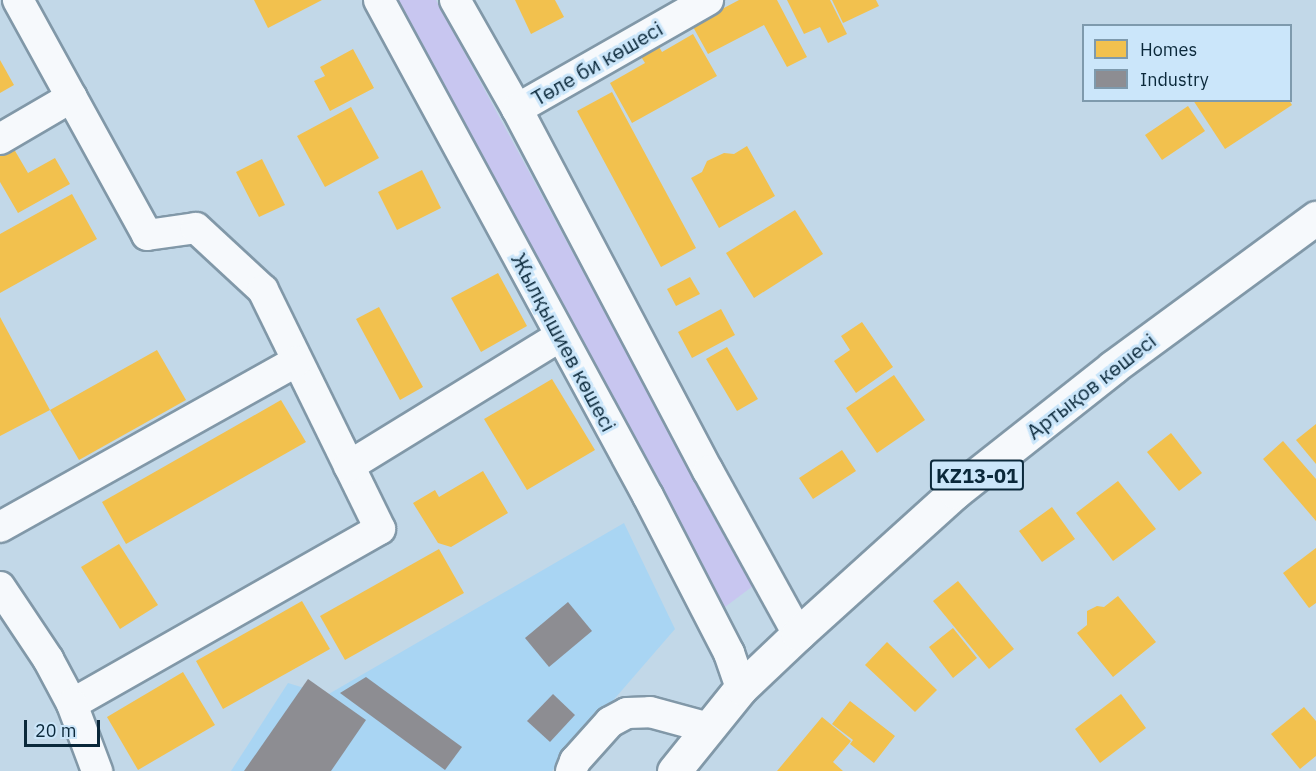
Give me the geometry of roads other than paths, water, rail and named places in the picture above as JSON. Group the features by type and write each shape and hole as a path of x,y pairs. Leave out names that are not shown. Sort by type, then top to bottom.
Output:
{"highway":[{"name":"Артықов көшесі","path":"674,771 741,688 798,633 956,492 1113,367 1316,218"}],"street":[{"path":"18,0 147,235 196,228 262,290 380,528 72,704"},
{"name":"Жылқышиев көшесі","path":"379,0 729,653 741,688"},
{"path":"455,0 517,109 708,471 798,633"},
{"name":"Төле би көшесі","path":"517,109 708,0"},
{"path":"0,139 72,97"},
{"path":"349,466 560,336"},
{"path":"0,526 297,361"},
{"path":"0,587 48,658 72,704 97,771"},
{"path":"571,771 574,761 610,722 627,713 650,712 709,728"}]}
